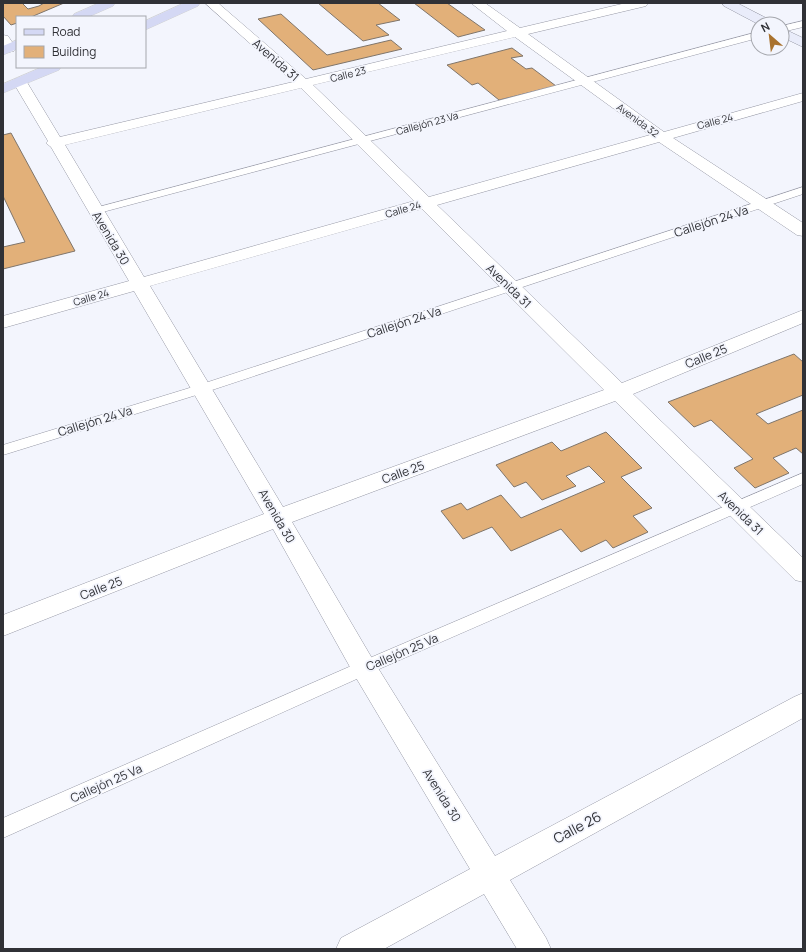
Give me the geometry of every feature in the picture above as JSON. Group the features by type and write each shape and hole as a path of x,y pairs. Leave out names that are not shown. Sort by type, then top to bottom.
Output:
{"main road":[{"path":"80,16 109,3"},
{"path":"146,26 194,3"},
{"path":"728,3 752,16"},
{"path":"790,36 803,43"},
{"path":"11,86 52,68"}],"street":[{"name":"Avenida 31","path":"211,3 304,84 803,573"},
{"name":"Avenida 32","path":"477,3 660,136 803,231"},
{"name":"Calle 23","path":"54,143 642,3"},
{"name":"Avenida 30","path":"11,86 54,143 278,518 364,668 535,949"},
{"name":"Calle 24","path":"3,322 803,97"},
{"name":"Calle 25","path":"3,626 278,518 618,392 803,316"},
{"name":"Calle 26","path":"352,949 803,705"}],"lane":[{"path":"790,28 803,24"},
{"name":"Callejón 23 Va","path":"95,211 750,37"},
{"name":"Callejón 24 Va","path":"3,450 201,389 803,190"},
{"name":"Callejón 25 Va","path":"3,828 364,668 803,478"}],"building":[{"path":"3,3 22,3 28,9 44,3 64,3 33,16 16,16 16,23 11,25 3,16"},
{"path":"318,3 378,3 400,20 376,25 389,35 363,41"},
{"path":"414,3 447,3 485,30 458,37"},
{"path":"281,14 327,55 391,40 402,49 313,70 258,19"},
{"path":"512,48 523,56 511,58 526,69 532,68 556,86 499,100 478,83 472,85 447,65"},
{"path":"11,133 75,251 3,269 3,247 25,242 3,196 3,135"},
{"path":"794,354 803,362 803,395 756,414 768,424 803,410 803,454 796,448 773,458 789,473 755,488 734,468 753,459 711,420 694,427 668,402"},
{"path":"606,432 642,468 621,477 652,508 633,516 648,532 613,548 606,540 581,552 561,529 511,551 492,527 463,539 441,511 461,503 467,510 501,495 521,518 605,482 589,466 566,476 576,486 542,500 526,482 514,487 496,465 552,442 561,451"}]}
